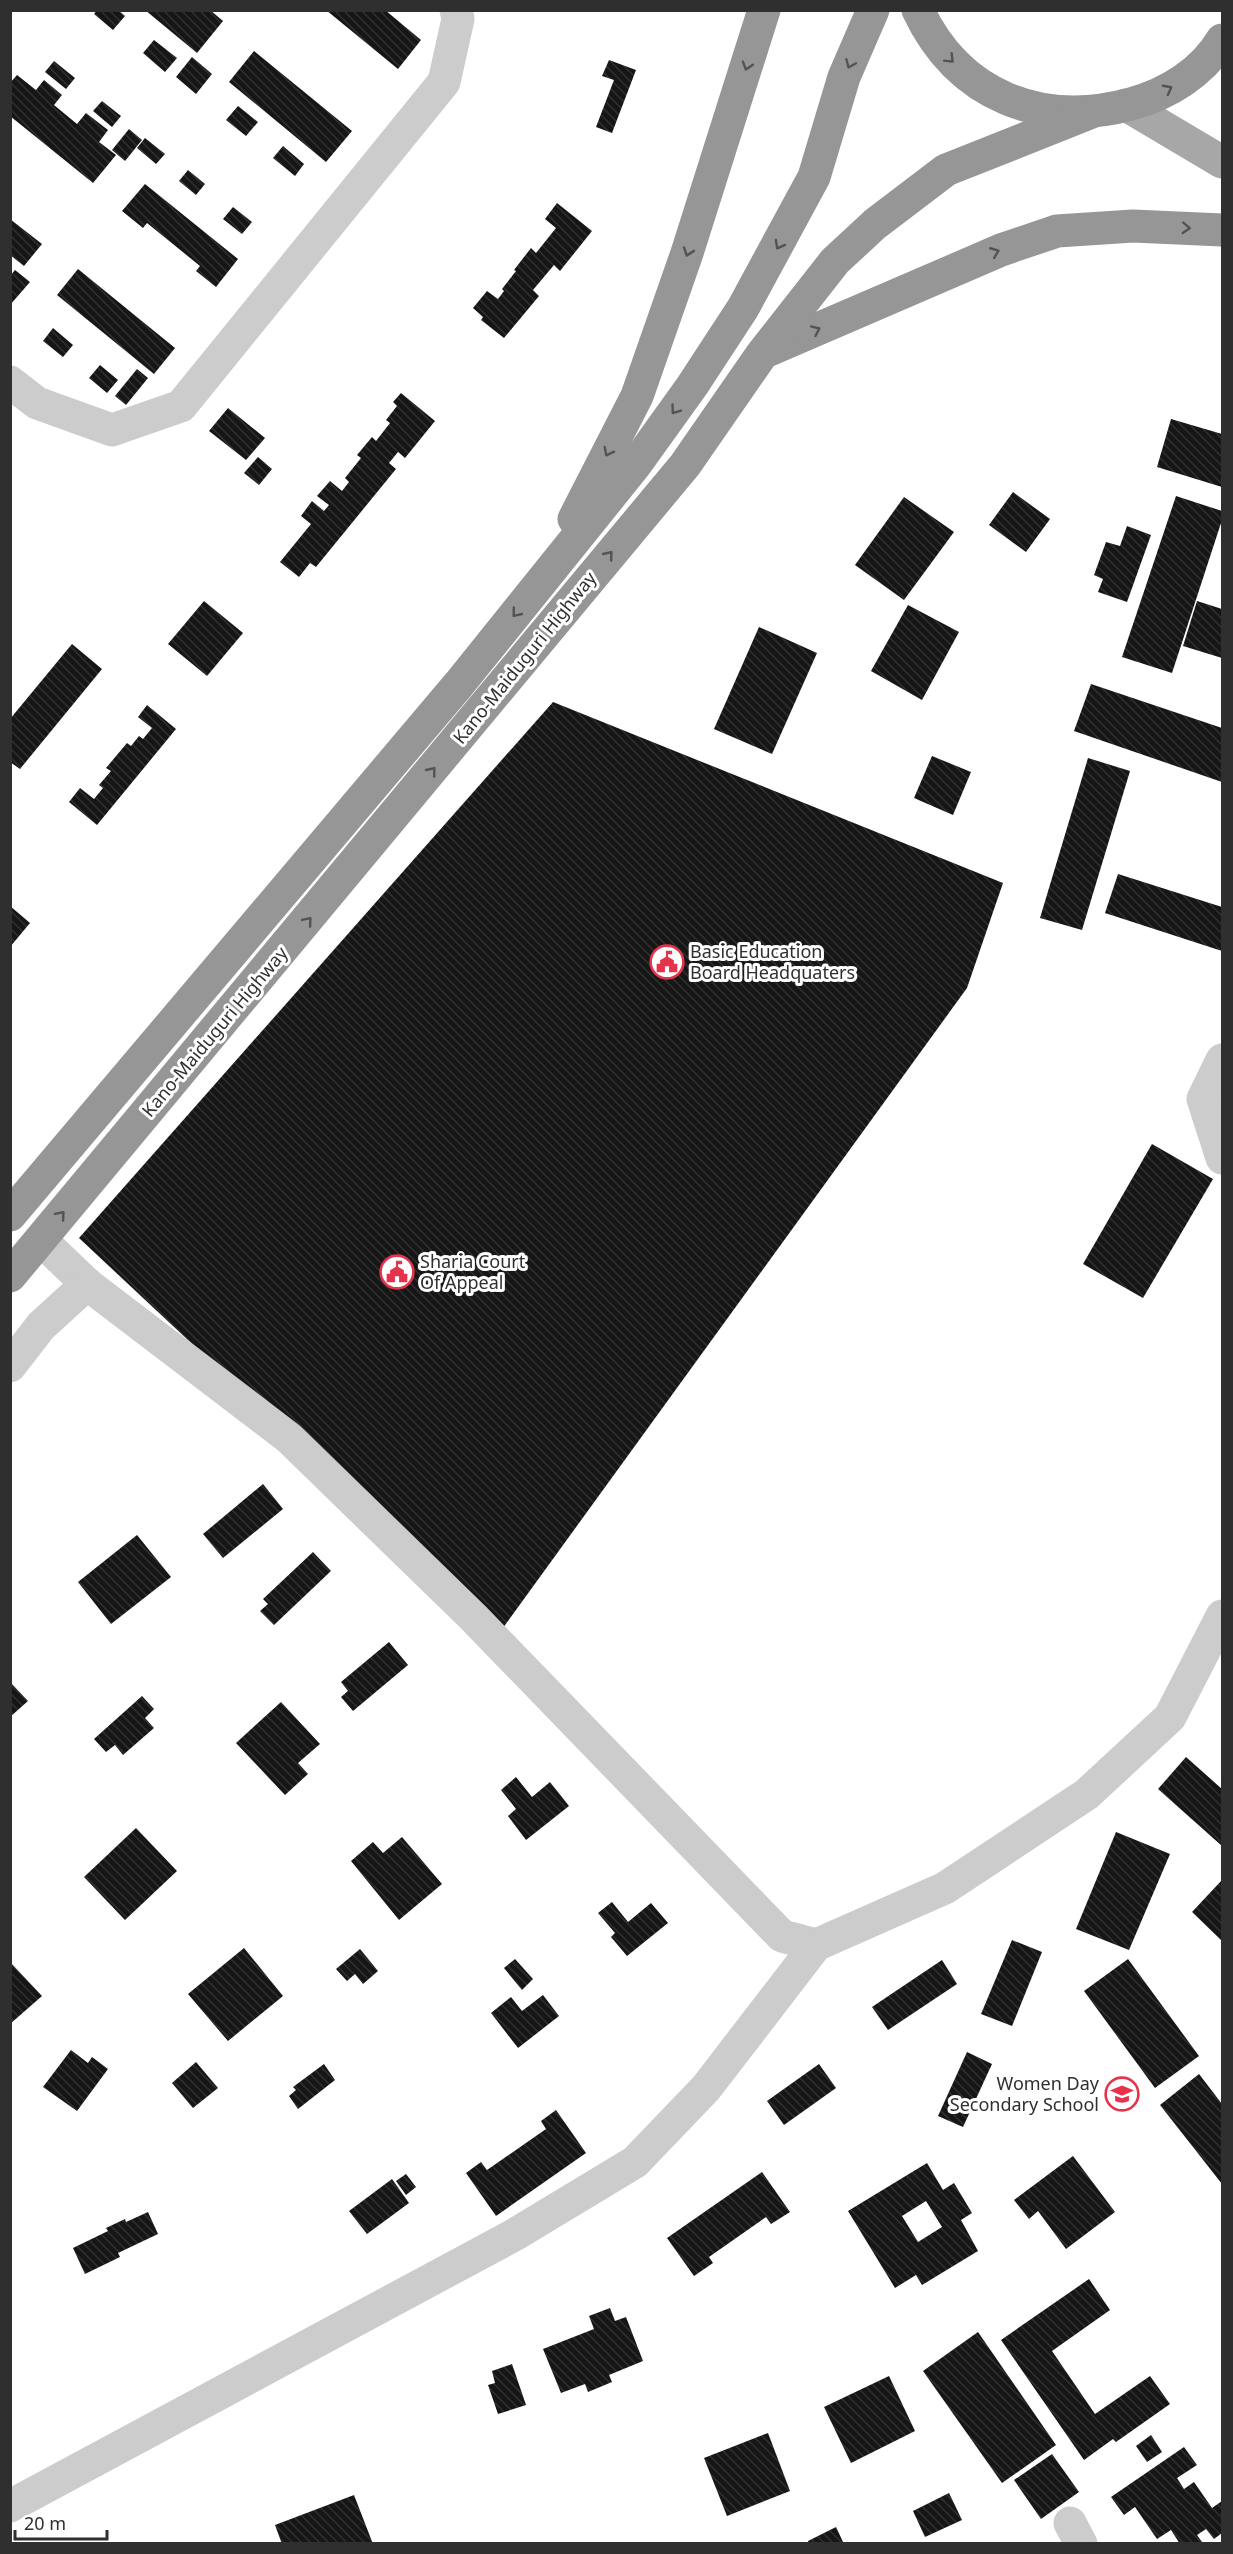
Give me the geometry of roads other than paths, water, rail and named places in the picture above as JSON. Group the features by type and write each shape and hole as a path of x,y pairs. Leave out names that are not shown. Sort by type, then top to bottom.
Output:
{"highway":[{"path":"541,582 637,396 691,242 764,10"},
{"name":"Kano-Maiduguri Highway","path":"10,1215 459,684 636,464 692,386 743,308 814,177 844,77 873,10"},
{"path":"918,10 925,26 944,53 968,76 996,94 1026,106 1059,112 1092,112 1149,99 1182,81 1213,56 1222,40"},
{"name":"Kano-Maiduguri Highway","path":"10,1276 685,465 762,354 836,261 875,224 946,170 1092,112"},
{"path":"762,354 1000,250 1057,231 1133,226 1222,230"}],"main road":[{"path":"1126,105 1222,162"}],"street":[{"path":"10,382 37,403 112,430 181,406 444,82 458,18 456,10"},
{"path":"1222,1060 1203,1099 1222,1158"},
{"path":"40,1240 87,1284 289,1438 473,1617 782,1936 816,1945"},
{"path":"10,1366 41,1326 87,1284"},
{"path":"10,2506 514,2235 635,2162 706,2088 816,1945 945,1888 1087,1794 1170,1717 1222,1616"}],"place":[{"name":"Basic Education Board Headquaters","path":"667,962"},
{"name":"Sharia Court Of Appeal","path":"397,1272"},
{"name":"Women Day Secondary School","path":"1122,2094"}]}
